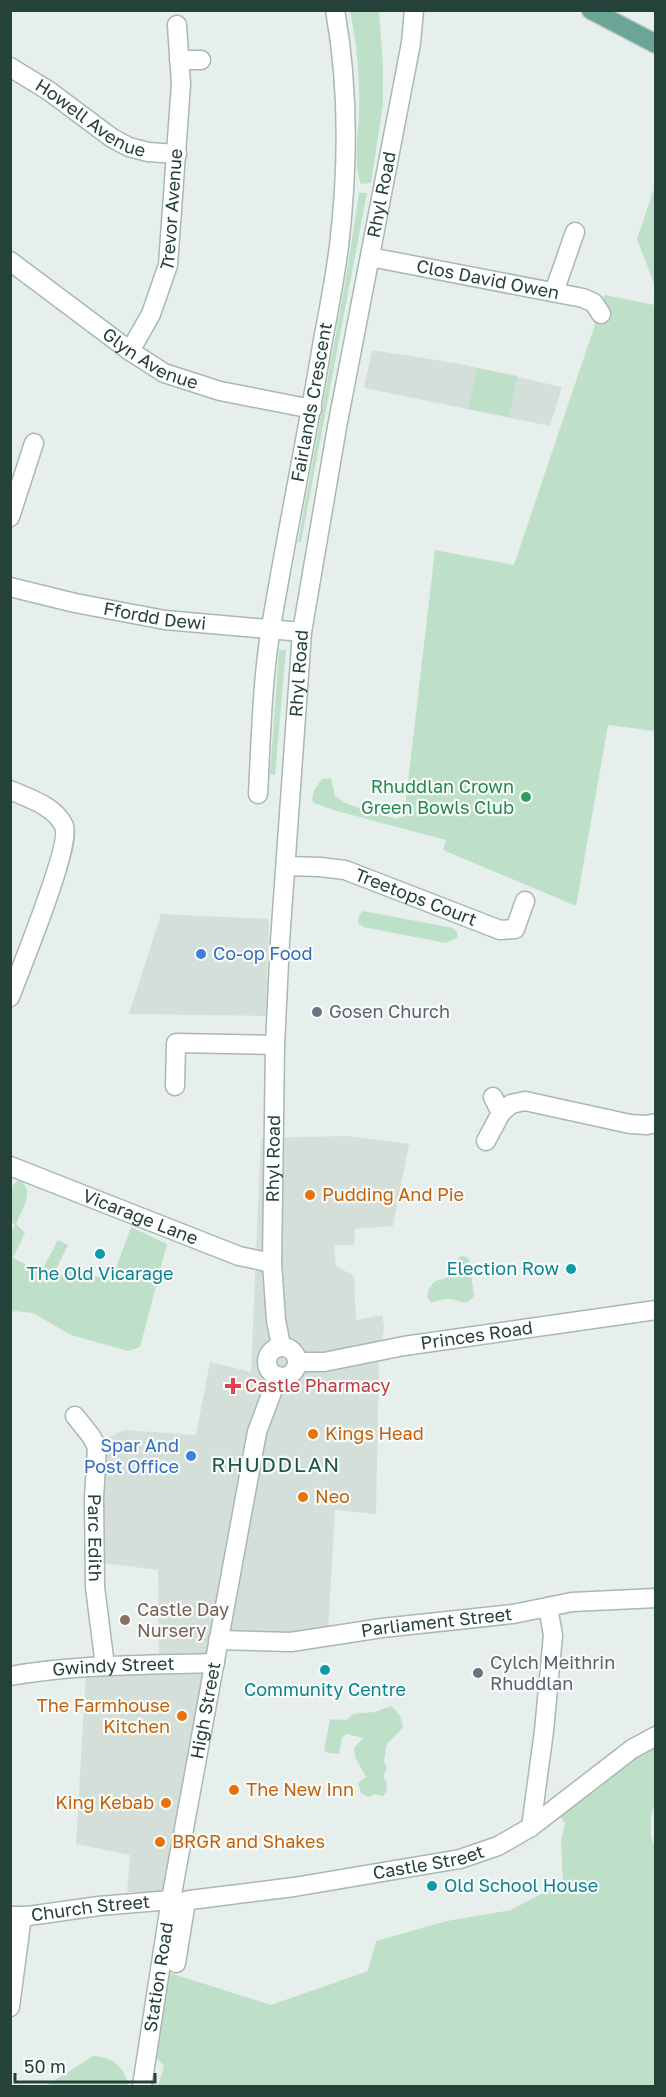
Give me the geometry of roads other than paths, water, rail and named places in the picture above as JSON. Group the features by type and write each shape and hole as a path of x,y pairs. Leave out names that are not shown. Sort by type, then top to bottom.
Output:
{"main road":[{"path":"591,10 656,44"}],"street":[{"name":"Fairlands Crescent","path":"258,794 271,629 312,409 339,247 344,184 345,121 342,64 335,10"},
{"name":"Rhyl Road","path":"281,1346 276,1320 272,1263 275,1045 279,941 302,632 337,427 411,43 414,10"},
{"name":"Trevor Avenue","path":"130,351 151,314 168,265 181,84 177,25"},
{"path":"179,60 201,60"},
{"name":"Howell Avenue","path":"10,67 49,91 112,138 129,147 148,152 177,153"},
{"path":"554,292 575,232"},
{"name":"Clos David Owen","path":"370,257 583,298 594,303 601,314"},
{"name":"Glyn Avenue","path":"10,261 130,351 164,373 220,391 312,409"},
{"path":"10,517 34,443"},
{"name":"Ffordd Dewi","path":"10,588 165,620 302,632"},
{"path":"10,790 39,803 55,814 64,826 65,842 10,997"},
{"name":"Treetops Court","path":"286,866 345,870 500,930 515,929 525,901"},
{"path":"175,1086 176,1043 275,1045"},
{"path":"486,1141 497,1105 525,1101 630,1124 656,1123"},
{"name":"Vicarage Lane","path":"10,1166 239,1256 272,1263"},
{"name":"Princes Road","path":"297,1362 324,1362 404,1346 656,1310"},
{"path":"281,1346 290,1348 297,1362 293,1372 284,1377 270,1370 267,1360 271,1351 281,1346"},
{"name":"High Street","path":"176,1902 218,1640 257,1432 278,1376"},
{"name":"Parc Edith","path":"75,1416 97,1447 93,1498 94,1587 105,1666"},
{"name":"Parliament Street","path":"218,1640 291,1642 382,1628 513,1614 572,1602 656,1598"},
{"path":"531,1827 544,1731 553,1635 548,1607"},
{"name":"Gwindy Street","path":"10,1676 105,1666 215,1663"},
{"name":"Castle Street","path":"176,1902 294,1887 460,1859 498,1846 531,1827 632,1749 656,1736"},
{"path":"176,1902 176,1963"},
{"name":"Church Street","path":"16,1916 99,1906 176,1902"},
{"name":"Station Road","path":"142,2086 176,1902"},
{"path":"10,2007 16,1916"}],"place":[{"name":"Rhuddlan Crown Green Bowls Club","path":"526,797"},
{"name":"Co-op Food","path":"201,954"},
{"name":"Gosen Church","path":"317,1012"},
{"name":"Pudding And Pie","path":"310,1195"},
{"name":"The Old Vicarage","path":"100,1254"},
{"name":"Election Row","path":"571,1269"},
{"name":"Castle Pharmacy","path":"233,1386"},
{"name":"Kings Head","path":"313,1434"},
{"name":"Spar And Post Office","path":"191,1456"},
{"name":"Neo","path":"303,1497"},
{"name":"Castle Day Nursery","path":"125,1620"},
{"name":"Community Centre","path":"325,1670"},
{"name":"Cylch Meithrin Rhuddlan","path":"478,1673"},
{"name":"The Farmhouse Kitchen","path":"182,1716"},
{"name":"The New Inn","path":"234,1790"},
{"name":"King Kebab","path":"166,1803"},
{"name":"BRGR and Shakes","path":"160,1842"},
{"name":"Old School House","path":"432,1886"}],"district":[{"name":"RHUDDLAN","path":"276,1465"}]}
